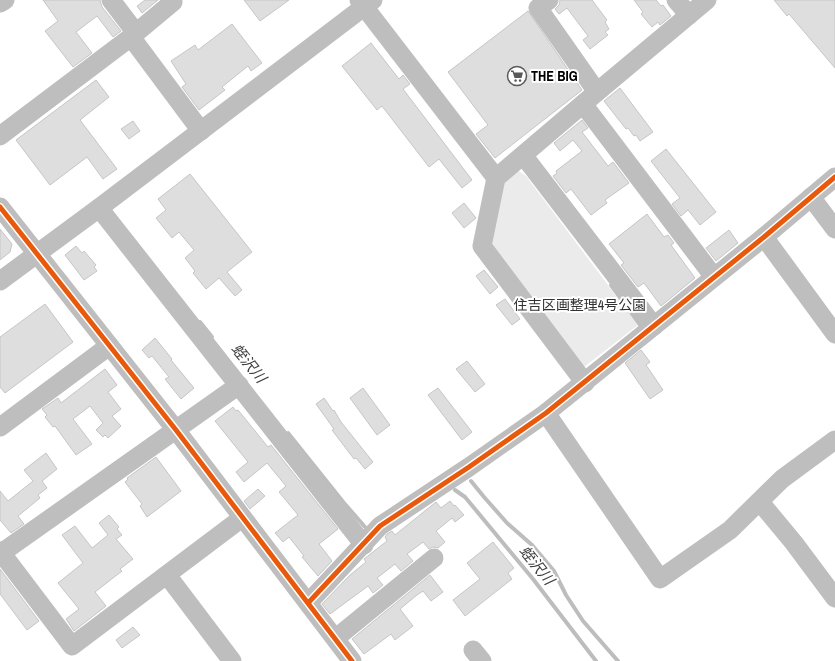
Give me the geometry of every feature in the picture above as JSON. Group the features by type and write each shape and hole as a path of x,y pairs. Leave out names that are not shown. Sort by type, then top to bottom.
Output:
{"street":[{"path":"0,3 5,0"},
{"path":"111,0 133,35 201,131"},
{"path":"0,136 133,35 173,2 172,0"},
{"path":"549,0 538,8 597,92"},
{"path":"676,0 689,15"},
{"path":"585,382 482,246 496,178 707,0"},
{"path":"0,282 201,131 366,2 496,178"},
{"path":"583,104 714,277"},
{"path":"523,155 654,326"},
{"path":"308,602 380,526 469,468 546,413 764,237 835,177"},
{"path":"811,197 835,229"},
{"path":"0,207 176,430 242,518 336,638 352,661"},
{"path":"99,208 364,544"},
{"path":"764,237 835,334"},
{"path":"0,427 109,346"},
{"path":"239,385 1,553 72,646 242,518"},
{"path":"546,413 660,579 730,530 782,479 835,440"},
{"path":"760,502 794,543 835,598"},
{"path":"336,638 434,558"},
{"path":"167,575 232,661"}],"green space":[{"name":"住吉区画整理4号公園","path":"517,170 526,176 638,325 584,367 489,241 505,177"}],"building":[{"path":"43,0 100,0 102,7 121,31 113,37 97,16 76,32 92,53 73,67 45,31 58,21"},
{"path":"145,0 158,0 142,13 137,6"},
{"path":"244,0 289,0 260,21"},
{"path":"560,0 592,0 607,20 605,22 609,29 605,32 608,35 590,49 583,40 588,36 567,8 559,14 555,9 559,5"},
{"path":"634,0 656,0 661,6 663,5 671,16 660,25 658,22 652,27 641,14 643,12"},
{"path":"774,0 835,0 835,68 789,14 787,16"},
{"path":"528,11 582,90 495,158 476,134 488,125 448,72"},
{"path":"232,24 262,63 251,71 248,66 222,87 225,90 199,110 182,87 186,84 171,61 195,45 198,50"},
{"path":"371,43 399,79 403,75 410,84 403,89 472,180 462,188 439,159 429,167 382,106 377,110 342,66"},
{"path":"96,80 109,97 80,120 117,169 103,179 87,157 50,185 16,140"},
{"path":"620,88 653,132 640,141 628,128 626,129 604,101"},
{"path":"582,120 588,128 582,132 608,166 613,162 629,183 605,200 607,203 591,215 571,189 566,193 553,176 557,173 556,171 582,151 573,140 560,151 554,143"},
{"path":"133,121 140,131 129,139 121,129"},
{"path":"666,149 716,212 700,225 688,210 681,216 672,204 680,198 651,161"},
{"path":"190,174 252,252 227,272 242,290 235,296 219,278 206,289 193,273 195,271 185,258 194,250 179,232 172,238 156,218 166,210 158,199"},
{"path":"464,203 476,218 464,228 452,213"},
{"path":"647,214 664,237 668,235 674,243 671,245 695,278 661,306 644,283 638,287 621,265 624,263 609,244"},
{"path":"0,229 12,244 10,252 0,260"},
{"path":"729,230 738,243 716,261 706,248"},
{"path":"76,246 82,253 84,251 96,265 94,267 97,271 84,280 65,255"},
{"path":"484,270 498,287 490,294 476,276"},
{"path":"505,299 520,319 512,325 496,305"},
{"path":"45,304 73,342 5,393 0,387 0,337"},
{"path":"155,338 194,388 181,399 165,379 169,377 152,356 149,358 142,350"},
{"path":"641,350 650,362 646,365 663,390 650,399 625,363"},
{"path":"467,361 485,384 475,392 456,369"},
{"path":"105,369 117,385 108,392 121,409 112,416 121,426 108,438 105,435 103,437 96,430 103,423 90,406 73,419 92,444 76,455 55,426 53,427 45,417 47,415 42,409 58,398 61,403"},
{"path":"363,388 390,425 377,435 350,398"},
{"path":"438,388 472,432 462,440 428,395"},
{"path":"324,398 373,462 365,469 356,458 354,459 332,430 334,429 316,404"},
{"path":"233,407 236,411 238,410 268,447 271,445 338,529 319,544 332,561 318,576 302,557 304,556 289,537 283,542 275,533 298,515 279,492 286,486 267,463 244,482 236,472 248,462 215,421"},
{"path":"46,453 57,469 42,481 47,488 38,495 40,498 18,516 24,524 11,533 0,520 0,491 8,501 33,481 24,470"},
{"path":"156,457 181,491 147,517 140,506 142,504 125,482 128,479 127,478"},
{"path":"258,489 265,496 250,509 244,501"},
{"path":"450,501 464,515 455,522 452,518 436,531 445,542 438,548 433,547 429,549 423,542 407,554 413,561 401,571 395,564 377,578 383,585 373,593 368,586 330,614 322,604 350,575 366,562 364,559 387,541 385,537 387,534 392,531 395,535 436,502 441,508"},
{"path":"109,515 119,527 117,529 122,535 116,539 133,559 120,569 122,571 95,592 106,606 74,631 66,619 79,609 58,583 83,563 62,535 75,526 92,548 108,535 99,523"},
{"path":"493,542 514,568 508,573 512,579 465,616 453,600 480,579 467,563"},
{"path":"0,569 39,621 27,630 0,594"},
{"path":"430,575 443,592 431,601 423,591 417,595 400,609 413,626 395,640 391,634 364,654 352,639"},
{"path":"133,627 140,635 122,648 116,640"}],"waterway":[{"path":"611,285 641,326 640,327"},
{"name":"蛭沢川","path":"200,322 212,337"},
{"name":"蛭沢川","path":"288,433 365,527"},
{"path":"471,481 507,523 532,545 554,571 566,595 583,621 618,661"},
{"name":"蛭沢川","path":"455,490 465,497 533,579 596,661"}],"cycle path":[{"path":"309,602 380,526 469,467 546,413 764,237 835,177"},
{"path":"0,207 176,430 352,661"}],"place":[{"name":"THE BIG","path":"517,76"}]}
